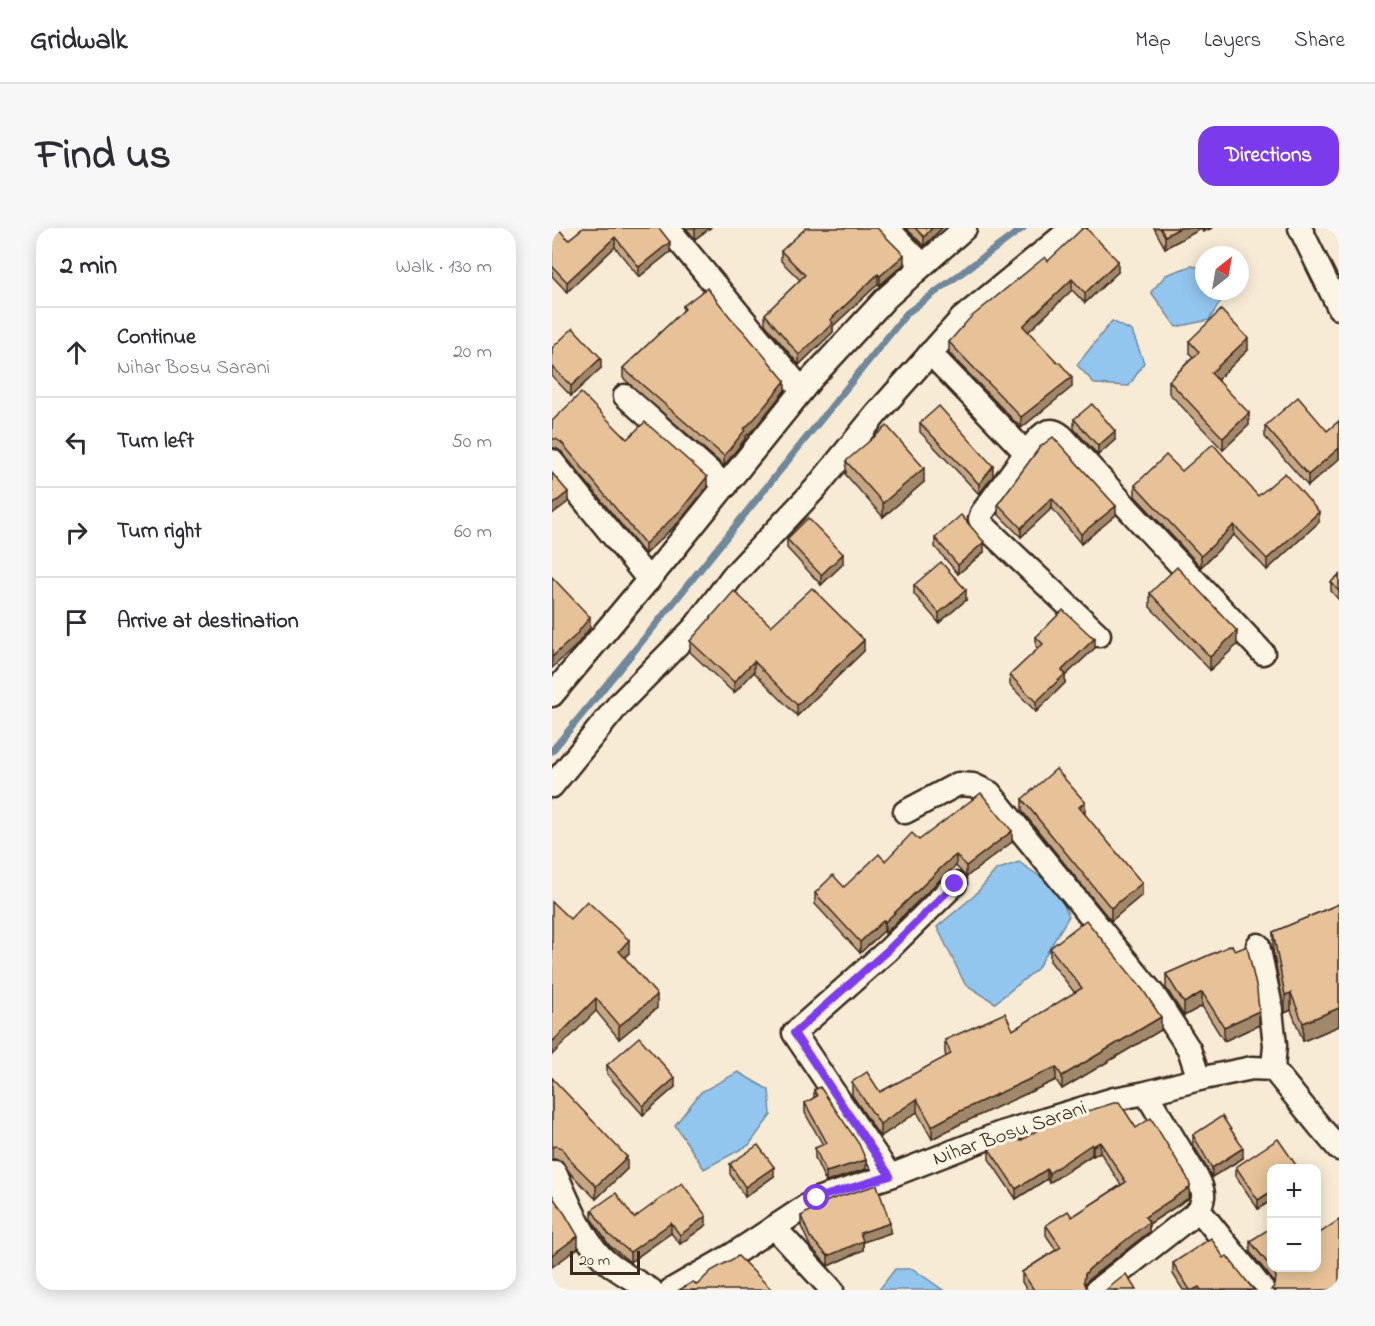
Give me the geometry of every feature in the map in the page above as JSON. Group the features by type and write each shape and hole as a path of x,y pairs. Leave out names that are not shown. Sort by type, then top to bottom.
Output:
{"street":[{"path":"668,228 802,390"},
{"path":"887,228 923,265"},
{"path":"552,695 649,580 812,378 886,298 965,228"},
{"path":"552,786 619,704 694,628 732,577 815,489 877,413 961,319 1075,228"},
{"path":"1300,228 1339,308"},
{"path":"930,353 1026,453"},
{"path":"625,396 726,486"},
{"path":"1099,635 982,524 980,519 1026,453 1046,432 1051,430 1057,431 1062,436 1263,653"},
{"path":"552,461 649,580"},
{"path":"905,812 958,784 973,785 990,793 1154,995 1189,1049 1199,1078"},
{"path":"890,1176 794,1033 888,950 955,884"},
{"path":"1258,945 1270,1002 1275,1045 1273,1069 1339,1149"},
{"name":"Nihar Bosu Sarani","path":"671,1290 732,1255 817,1198 890,1176 1001,1132 1114,1099 1146,1093 1199,1078 1252,1068 1273,1069"},
{"path":"1097,1290 1199,1210 1204,1198 1199,1181 1146,1093"},
{"path":"555,1172 582,1229 595,1250 607,1263 651,1290"},
{"path":"1199,1210 1263,1290"},
{"path":"774,1227 832,1290"}],"water":[{"path":"1195,267 1195,300 1221,300 1209,320 1176,327 1151,292 1166,275"},
{"path":"1112,321 1132,331 1144,363 1129,386 1095,384 1077,365"},
{"path":"1019,862 1055,887 1069,916 1037,969 995,1003 965,984 937,927 975,895 996,870"},
{"path":"738,1072 769,1090 771,1115 749,1145 704,1169 675,1125 701,1092"},
{"path":"895,1269 913,1269 943,1290 879,1290"}],"building":[{"path":"552,228 558,228 568,240 583,228 659,228 670,242 639,267 615,237 567,282 552,266"},
{"path":"806,228 877,228 904,255 880,276 878,274 830,320 833,323 799,355 765,314 805,275 781,251"},
{"path":"915,228 932,228 924,237"},
{"path":"1083,228 1086,228 1118,261 1085,293 1072,279 1023,326 1072,377 1021,417 949,342 970,318 1045,257 1048,261"},
{"path":"1160,228 1180,228 1165,236"},
{"path":"707,288 785,381 724,456 623,368 685,309 683,306"},
{"path":"1221,310 1248,338 1211,373 1249,413 1223,438 1169,381 1199,352 1189,341"},
{"path":"573,328 601,358 571,386 552,366 552,348"},
{"path":"581,393 627,439 645,422 707,477 680,511 645,544 562,443 552,439 552,421"},
{"path":"1298,397 1327,431 1339,421 1339,448 1308,475 1265,426"},
{"path":"1092,404 1115,431 1098,446 1074,419"},
{"path":"939,406 993,466 979,484 920,423"},
{"path":"887,426 924,468 883,503 846,461"},
{"path":"1053,437 1116,506 1081,534 1052,498 1021,528 998,504 1040,447"},
{"path":"1213,444 1258,496 1285,473 1319,512 1267,559 1234,525 1201,556 1135,485 1166,455 1182,471"},
{"path":"552,473 568,492 552,505"},
{"path":"961,515 984,542 958,565 935,538"},
{"path":"808,518 843,554 821,575 787,539"},
{"path":"941,562 966,590 939,613 914,585"},
{"path":"1177,567 1237,631 1210,657 1150,593"},
{"path":"1339,575 1339,591 1331,582"},
{"path":"552,577 590,617 575,636 552,657"},
{"path":"812,588 864,640 797,705 754,661 734,682 690,641 734,591 771,626"},
{"path":"1063,610 1095,638 1062,670 1065,674 1036,702 1010,675 1043,644 1036,637"},
{"path":"1056,769 1085,802 1079,807 1142,883 1111,908 1022,799"},
{"path":"981,793 1012,831 966,866 956,855 885,922 884,920 860,942 815,893 833,875 844,887 879,854 885,861 912,833 919,840"},
{"path":"587,901 629,940 619,951 657,995 619,1026 596,998 552,1042 552,902 570,919"},
{"path":"1339,904 1339,1008 1303,1023 1291,993 1285,995 1273,932"},
{"path":"1086,920 1143,990 1161,1017 1062,1076 1056,1067 932,1126 917,1099 880,1124 852,1082 867,1072 880,1092 951,1054 945,1040 1005,1013 1013,1030 1082,988 1050,948"},
{"path":"1232,945 1235,951 1247,946 1257,990 1259,1011 1224,1027 1202,992 1184,1003 1166,974"},
{"path":"639,1037 675,1078 643,1106 607,1065"},
{"path":"552,1078 627,1157 596,1186 570,1160 562,1148 552,1147"},
{"path":"820,1087 859,1144 866,1160 826,1172 815,1148 827,1143 805,1103 817,1096 814,1090"},
{"path":"1117,1102 1136,1128 1151,1118 1187,1177 1189,1188 1145,1217 1149,1222 1089,1269 1084,1281 1089,1290 1034,1290 1022,1272 1061,1247 1046,1225 1068,1211 1072,1217 1126,1182 1100,1142 1093,1146 1092,1144 1049,1173 1047,1169 1016,1189 989,1149 1012,1134 1015,1133 1020,1141 1049,1123 1068,1117 1069,1119"},
{"path":"1222,1116 1243,1148 1212,1168 1193,1135"},
{"path":"1278,1139 1295,1164 1267,1164 1267,1194 1258,1200 1236,1167"},
{"path":"758,1145 774,1167 745,1187 730,1164"},
{"path":"682,1183 706,1216 680,1235 671,1223 630,1252 609,1235 592,1210 616,1193 634,1218"},
{"path":"877,1185 890,1223 860,1233 863,1241 828,1256 810,1237 801,1216 832,1199"},
{"path":"552,1196 578,1236 552,1255"},
{"path":"1339,1220 1339,1290 1271,1290 1275,1285 1274,1272 1321,1272 1321,1232"},
{"path":"1267,1230 1267,1262 1250,1241"},
{"path":"1211,1238 1224,1258 1227,1256 1255,1290 1201,1290 1199,1287 1190,1290 1173,1263"},
{"path":"738,1256 772,1290 679,1290 693,1282 697,1285 711,1271"},
{"path":"1126,1274 1136,1290 1106,1290"}],"waterway":[{"path":"552,751 907,313 1023,228"}],"route":[{"path":"817,1198 890,1176 794,1033 888,950 955,884"}]}
